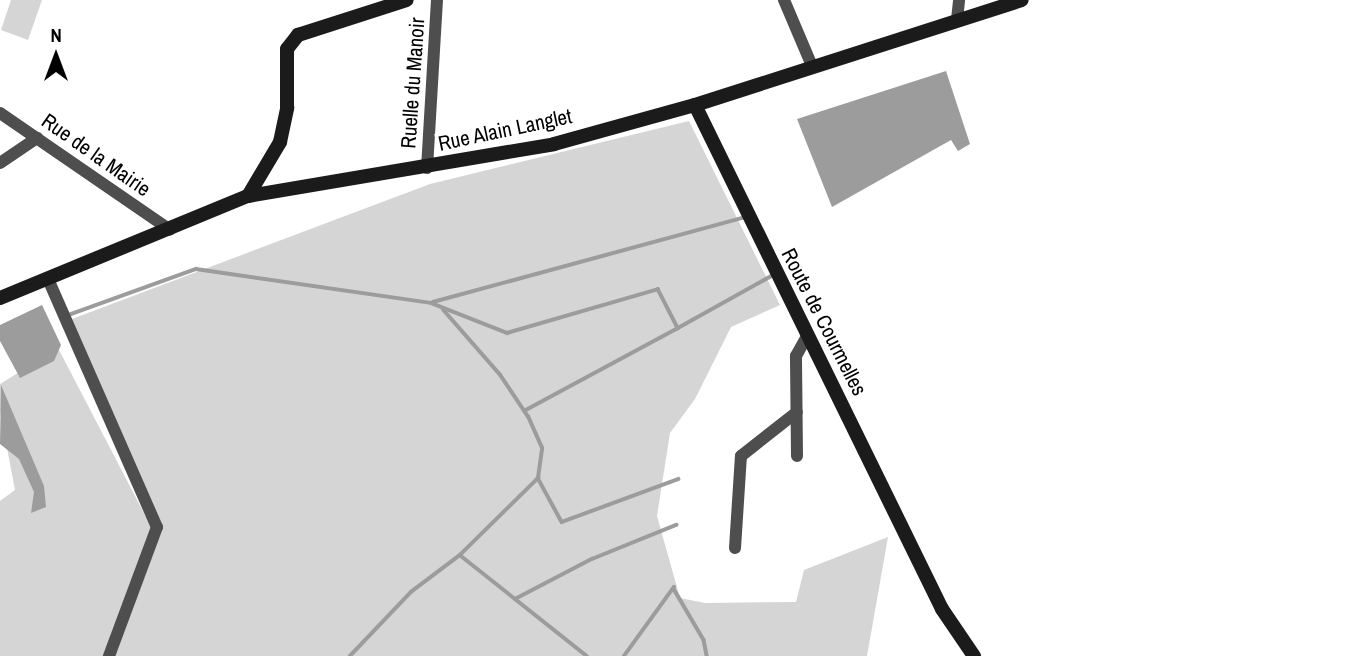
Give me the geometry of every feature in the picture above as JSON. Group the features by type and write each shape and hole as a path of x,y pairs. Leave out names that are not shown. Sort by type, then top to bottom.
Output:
{"street":[{"path":"247,196 280,142 288,108 287,49 299,35 407,0"},
{"name":"Ruelle du Manoir","path":"426,168 437,0"},
{"path":"784,0 812,66"},
{"path":"957,20 959,0"},
{"name":"Rue Alain Langlet","path":"0,298 247,196 426,168 554,144 695,105 1022,0"},
{"name":"Route de Courmelles","path":"695,105 916,558 942,609 974,656"},
{"name":"Rue de la Mairie","path":"0,113 170,230"},
{"path":"0,163 37,138"},
{"path":"48,279 157,527 109,656"},
{"path":"797,456 796,356 808,334"},
{"path":"735,548 741,456 797,412"}],"shaded area":[{"path":"11,0 42,0 28,40 1,30"},
{"path":"946,71 970,144 958,151 951,140 832,207 797,119"},
{"path":"689,121 780,305 731,327 695,399 670,433 657,516 680,598 705,603 796,602 804,570 888,537 867,656 0,656 0,501 15,490 0,411 0,384 58,348 147,519 72,319 430,184"},
{"path":"42,305 61,345 54,361 20,378 0,341 0,325"},
{"path":"1,385 44,486 46,507 31,513 34,492 19,459 0,444"}],"waterway":[{"path":"433,302 746,217"},
{"path":"66,316 196,269 431,303 507,333 658,289 678,328 775,274"},
{"path":"350,656 411,592 460,555 538,478 542,448 528,417 500,375 443,310"},
{"path":"524,411 678,328"},
{"path":"538,478 562,522 678,479"},
{"path":"515,599 592,559 676,525"},
{"path":"460,555 587,656"},
{"path":"624,656 674,587"},
{"path":"674,589 704,640 707,656"}]}
